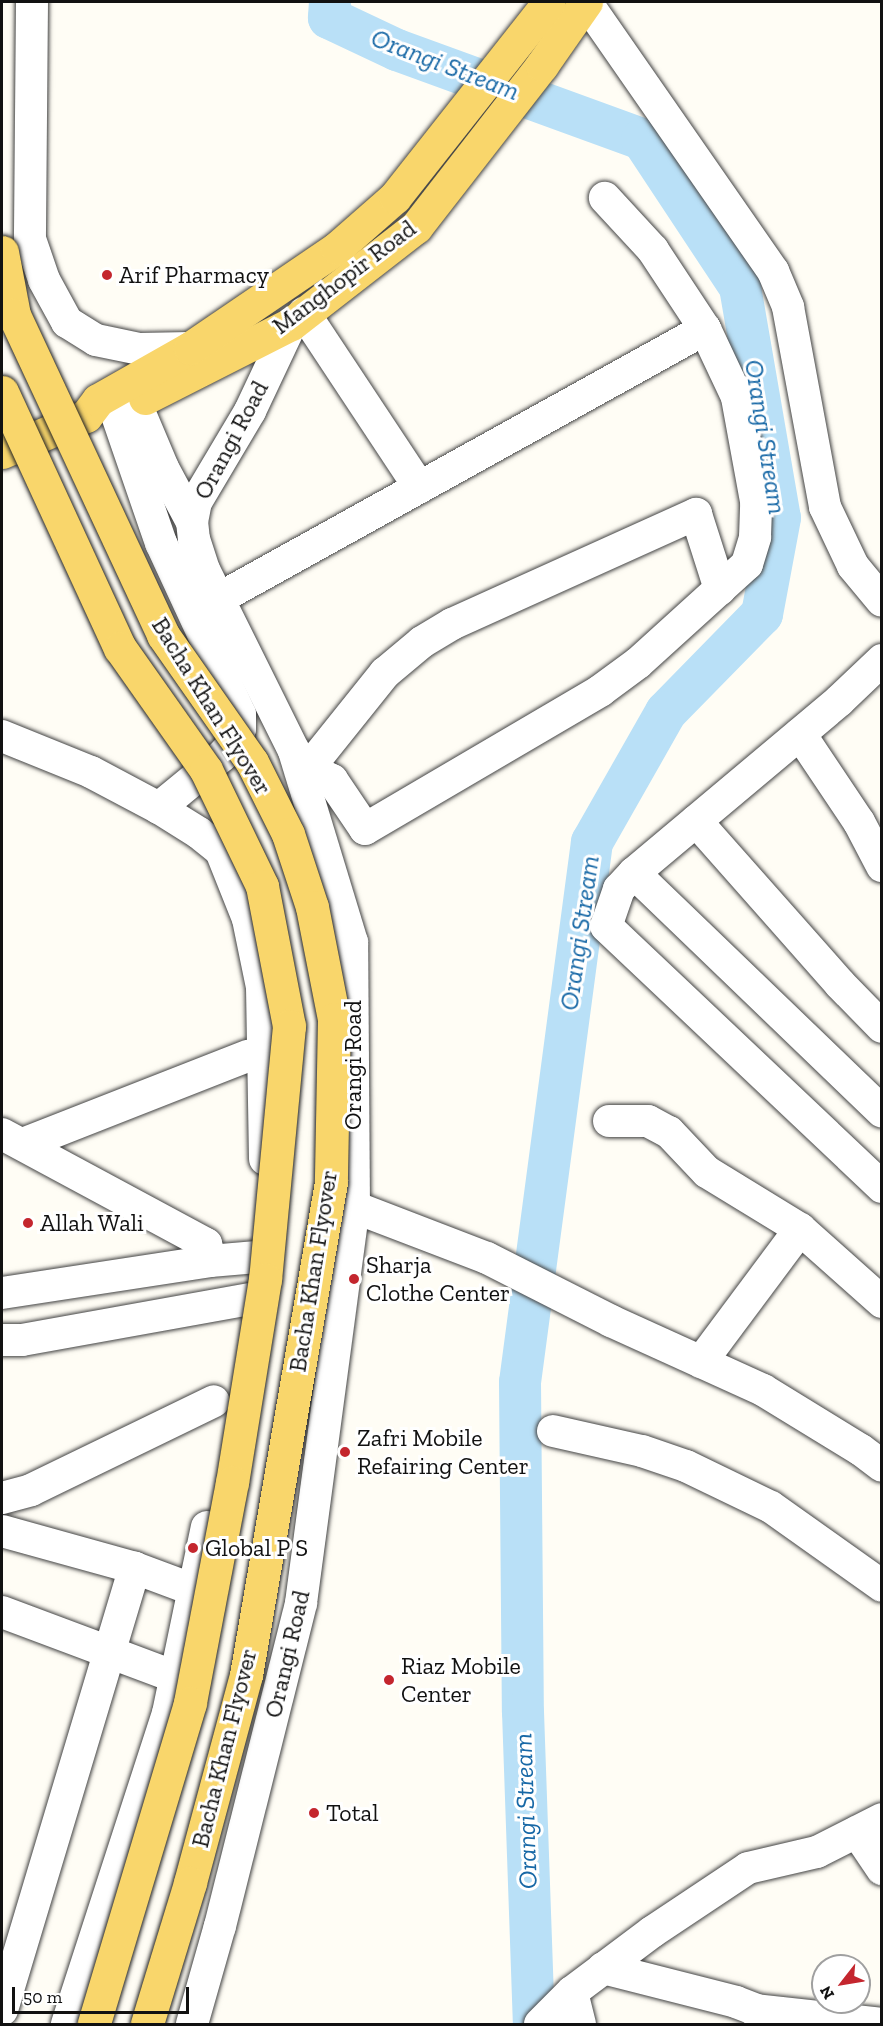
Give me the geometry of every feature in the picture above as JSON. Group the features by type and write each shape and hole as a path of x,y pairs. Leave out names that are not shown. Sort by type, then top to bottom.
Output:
{"main road":[{"name":"Manghopir Road","path":"123,399 190,348 337,248 395,197 549,2"},
{"name":"Manghopir Road","path":"2,452 86,416 98,400 123,399 298,318 416,227 583,8"},
{"name":"Bacha Khan Flyover","path":"2,252 14,315 163,635 252,762 288,834 312,908 334,1019 331,1182 246,1675 190,1883 147,2025"},
{"name":"Bacha Khan Flyover","path":"2,392 120,648 206,770 262,886 289,1026 265,1279 232,1482 190,1703 94,2025"}],"street":[{"path":"32,2 30,238 44,280 67,322 96,339 140,349 190,348"},
{"path":"583,8 773,271 788,307 825,507 853,566 882,601"},
{"path":"605,198 653,249 705,329 737,397 756,501 755,537 747,564 720,590 638,663 600,691 365,829 332,780 303,766 385,673 422,642 452,624 696,514 720,590"},
{"path":"298,318 419,488"},
{"name":"Orangi Road","path":"192,2025 220,1926 302,1603 354,1207 352,942 303,766 218,599 194,540 192,522 196,502 250,411 298,318"},
{"path":"218,599 705,329"},
{"path":"123,399 192,522"},
{"path":"123,399 139,483 161,543 240,714 240,729 233,744 222,756 159,808"},
{"path":"882,660 800,734 634,873 618,889 606,926 882,1187"},
{"path":"800,734 859,822 882,866"},
{"path":"2,736 91,772 159,808 221,851 248,920 262,987 265,1179 248,1335 168,1713 67,2025"},
{"path":"696,821 840,984 882,1026"},
{"path":"634,873 882,1112"},
{"path":"12,1139 249,1056"},
{"path":"609,1121 648,1121 669,1132 707,1172 800,1229 882,1302"},
{"path":"12,1139 206,1244 210,1261"},
{"path":"354,1207 487,1258 611,1322 763,1390 861,1450 882,1466"},
{"path":"701,1362 800,1229"},
{"path":"2,1293 210,1261 257,1257"},
{"path":"2,1340 22,1340 251,1299"},
{"path":"2,1498 31,1490 214,1401"},
{"path":"553,1431 642,1451 686,1466 771,1507 882,1586"},
{"path":"2,1531 135,1568 194,1590"},
{"path":"2,2010 12,1937 110,1653 135,1568"},
{"path":"2,1612 176,1677"},
{"path":"540,2025 572,1992 603,1968 748,1868 817,1852 869,1825 882,1869"},
{"path":"603,1968 736,2002 763,2017 882,2024"},
{"path":"572,1992 580,2025"}],"waterway":[{"name":"Orangi Stream","path":"330,2 329,18 397,50 642,139 740,287 780,518 762,614 666,712 592,842 520,1382 523,1712 534,2024"}],"place":[{"name":"Arif Pharmacy","path":"107,275"},
{"name":"Allah Wali","path":"28,1223"},
{"name":"Sharja Clothe Center","path":"354,1279"},
{"name":"Zafri Mobile Refairing Center","path":"345,1452"},
{"name":"Global P S","path":"193,1548"},
{"name":"Riaz Mobile Center","path":"389,1680"},
{"name":"Total","path":"314,1813"}]}
